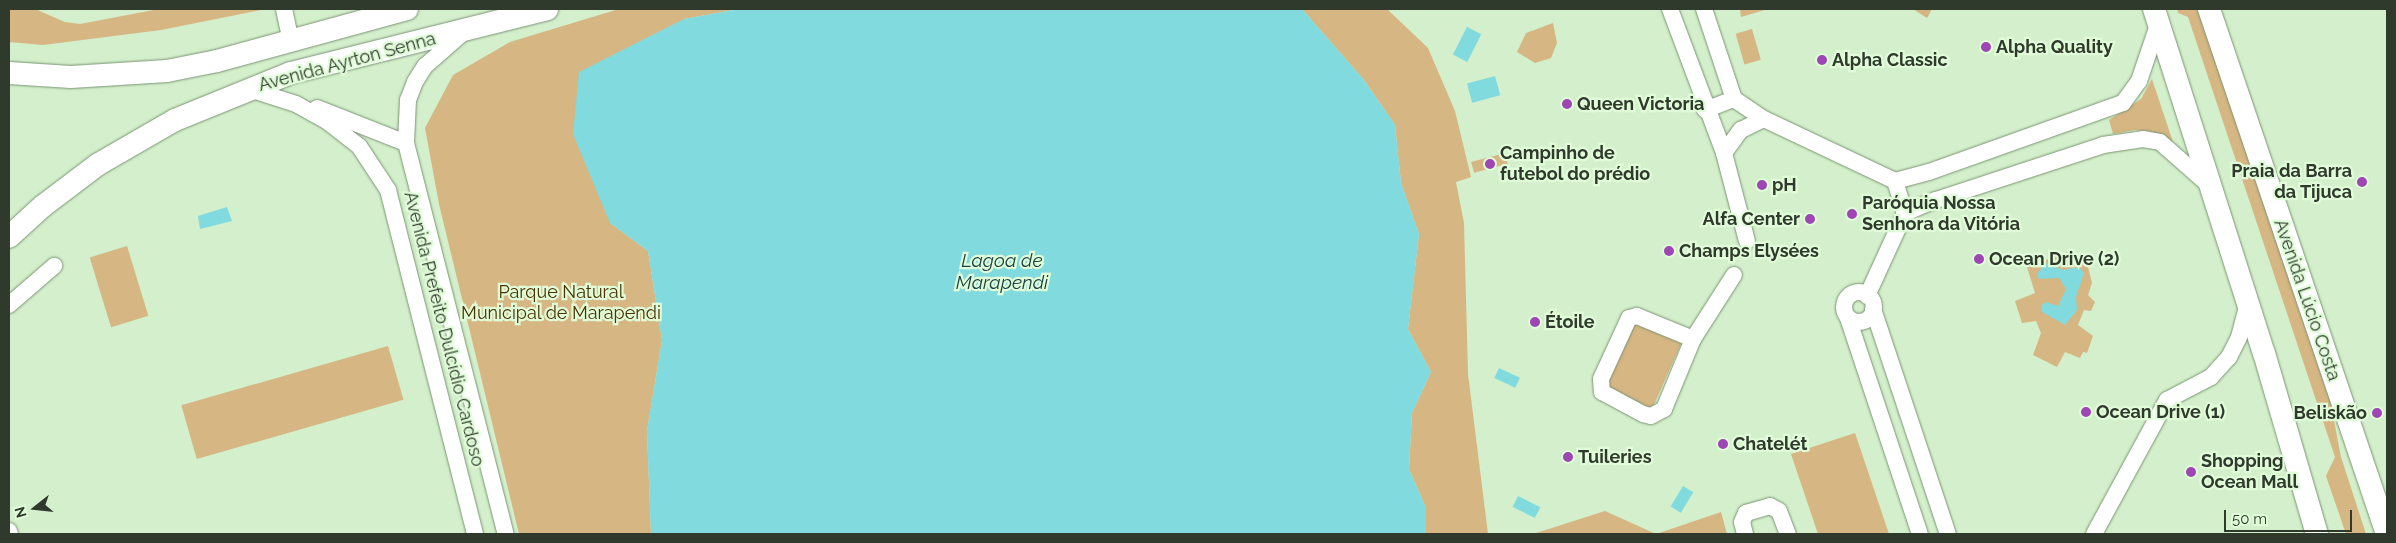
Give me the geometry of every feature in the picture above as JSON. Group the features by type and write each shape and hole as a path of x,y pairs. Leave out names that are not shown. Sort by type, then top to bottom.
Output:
{"main road":[{"name":"Avenida Ayrton Senna","path":"9,73 72,77 167,71 291,41 407,9"},
{"name":"Avenida Ayrton Senna","path":"9,237 43,206 97,165 175,120 249,89 291,74 547,9"},
{"name":"Avenida Lúcio Costa","path":"2208,9 2386,534"},
{"path":"2156,15 2264,353 2317,534"},
{"path":"2264,353 2331,534"}],"street":[{"path":"284,9 291,41"},
{"path":"1670,9 1705,110 1724,154 1748,241"},
{"path":"1704,9 1734,99 1764,119 1895,181 1928,172 2123,103 2139,81 2156,15"},
{"name":"Avenida Prefeito Dulcídio Cardoso","path":"467,30 425,66 415,82 408,100 406,143 506,534"},
{"name":"Avenida Prefeito Dulcídio Cardoso","path":"249,89 296,104 328,122 359,146 388,190 475,534"},
{"path":"1705,110 1734,99"},
{"path":"296,104 323,108 406,143"},
{"path":"1724,154 1741,130 1764,119"},
{"path":"1905,213 1936,200 2103,145 2143,139 2160,142 2212,188"},
{"path":"1928,172 1936,200"},
{"path":"1848,318 1862,322 1870,317 1870,302 1905,213 1895,181"},
{"path":"9,305 54,266"},
{"path":"1693,339 1637,316 1629,318 1601,379 1602,392 1643,414 1659,414 1664,409 1693,339 1734,275"},
{"path":"1920,534 1844,310 1849,296 1857,293 1870,302 1948,534"},
{"path":"2094,534 2167,400 2211,377 2229,357 2239,337 2248,303"},
{"path":"1745,534 1742,522 1746,513 1770,506 1779,511 1788,534"}],"green space":[{"path":"9,9 35,9 65,22 80,24 159,9 266,9 161,30 43,45 9,42"},
{"name":"Parque Natural Municipal de Marapendi","path":"619,9 739,9 684,19 610,223 648,251 662,340 647,431 651,534 519,534 439,204 425,128 453,75 510,42"},
{"path":"1302,9 1387,9 1428,48 1455,111 1471,177 1456,182 1464,223 1468,374 1488,534 1426,534 1426,508 1409,469 1412,413 1431,372 1408,329 1419,234 1401,183 1395,125 1364,80"},
{"path":"1740,9 1768,9 1741,17"},
{"path":"1913,9 1932,9 1927,18"},
{"path":"2177,9 2198,9 2330,400 2341,457 2366,534 2346,534 2326,476 2335,457 2188,17 2178,13"},
{"path":"1553,23 1557,43 1551,58 1535,63 1517,52 1526,33"},
{"path":"1752,29 1761,60 1744,64 1736,34"},
{"path":"2152,79 2173,142 2151,132 2135,130 2113,134 2109,120 2141,99"},
{"name":"Campinho de futebol do prédio","path":"1505,153 1508,164 1474,173 1471,162"},
{"path":"127,246 148,316 111,327 90,257"},
{"path":"2067,252 2086,259 2092,283 2088,295 2095,302 2091,311 2084,310 2078,325 2093,336 2087,353 2083,352 2080,358 2065,352 2057,367 2033,355 2041,333 2036,321 2022,323 2015,301 2035,293 2027,267"},
{"path":"1631,321 1681,343 1652,409 1602,387"},
{"path":"388,346 403,400 197,459 181,405"},
{"path":"1855,433 1889,534 1818,534 1791,454"},
{"path":"1605,511 1656,534 1533,534"},
{"path":"1721,512 1727,534 1656,534"}],"water":[{"name":"Lagoa de Marapendi","path":"739,9 1302,9 1364,80 1395,125 1401,183 1419,234 1408,329 1431,372 1412,413 1409,469 1426,508 1426,534 651,534 647,431 662,340 648,251 610,223 573,134 579,72 684,19"},
{"path":"1467,27 1481,34 1467,62 1453,55"},
{"path":"1495,76 1500,95 1472,103 1467,84"},
{"path":"227,207 232,221 200,229 198,216"},
{"path":"2047,263 2063,270 2079,267 2084,273 2076,297 2077,310 2065,325 2042,312 2042,305 2046,302 2058,306 2066,289 2059,278 2039,279 2037,273"},
{"path":"1499,368 1520,378 1515,388 1494,378"},
{"path":"1683,486 1693,492 1681,513 1671,507"},
{"path":"1518,496 1540,507 1535,518 1513,507"}],"place":[{"name":"Alpha Quality","path":"1986,47"},
{"name":"Alpha Classic","path":"1822,60"},
{"name":"Queen Victoria","path":"1567,104"},
{"name":"Campinho de futebol do prédio","path":"1490,164"},
{"name":"Praia da Barra da Tijuca","path":"2362,182"},
{"name":"pH","path":"1762,185"},
{"name":"Paróquia Nossa Senhora da Vitória","path":"1852,214"},
{"name":"Alfa Center","path":"1810,219"},
{"name":"Champs Elysées","path":"1669,251"},
{"name":"Ocean Drive (2)","path":"1979,259"},
{"name":"Étoile","path":"1535,322"},
{"name":"Ocean Drive (1)","path":"2086,412"},
{"name":"Beliskão","path":"2377,413"},
{"name":"Chatelét","path":"1723,444"},
{"name":"Tuileries","path":"1568,457"},
{"name":"Shopping Ocean Mall","path":"2191,472"}]}
